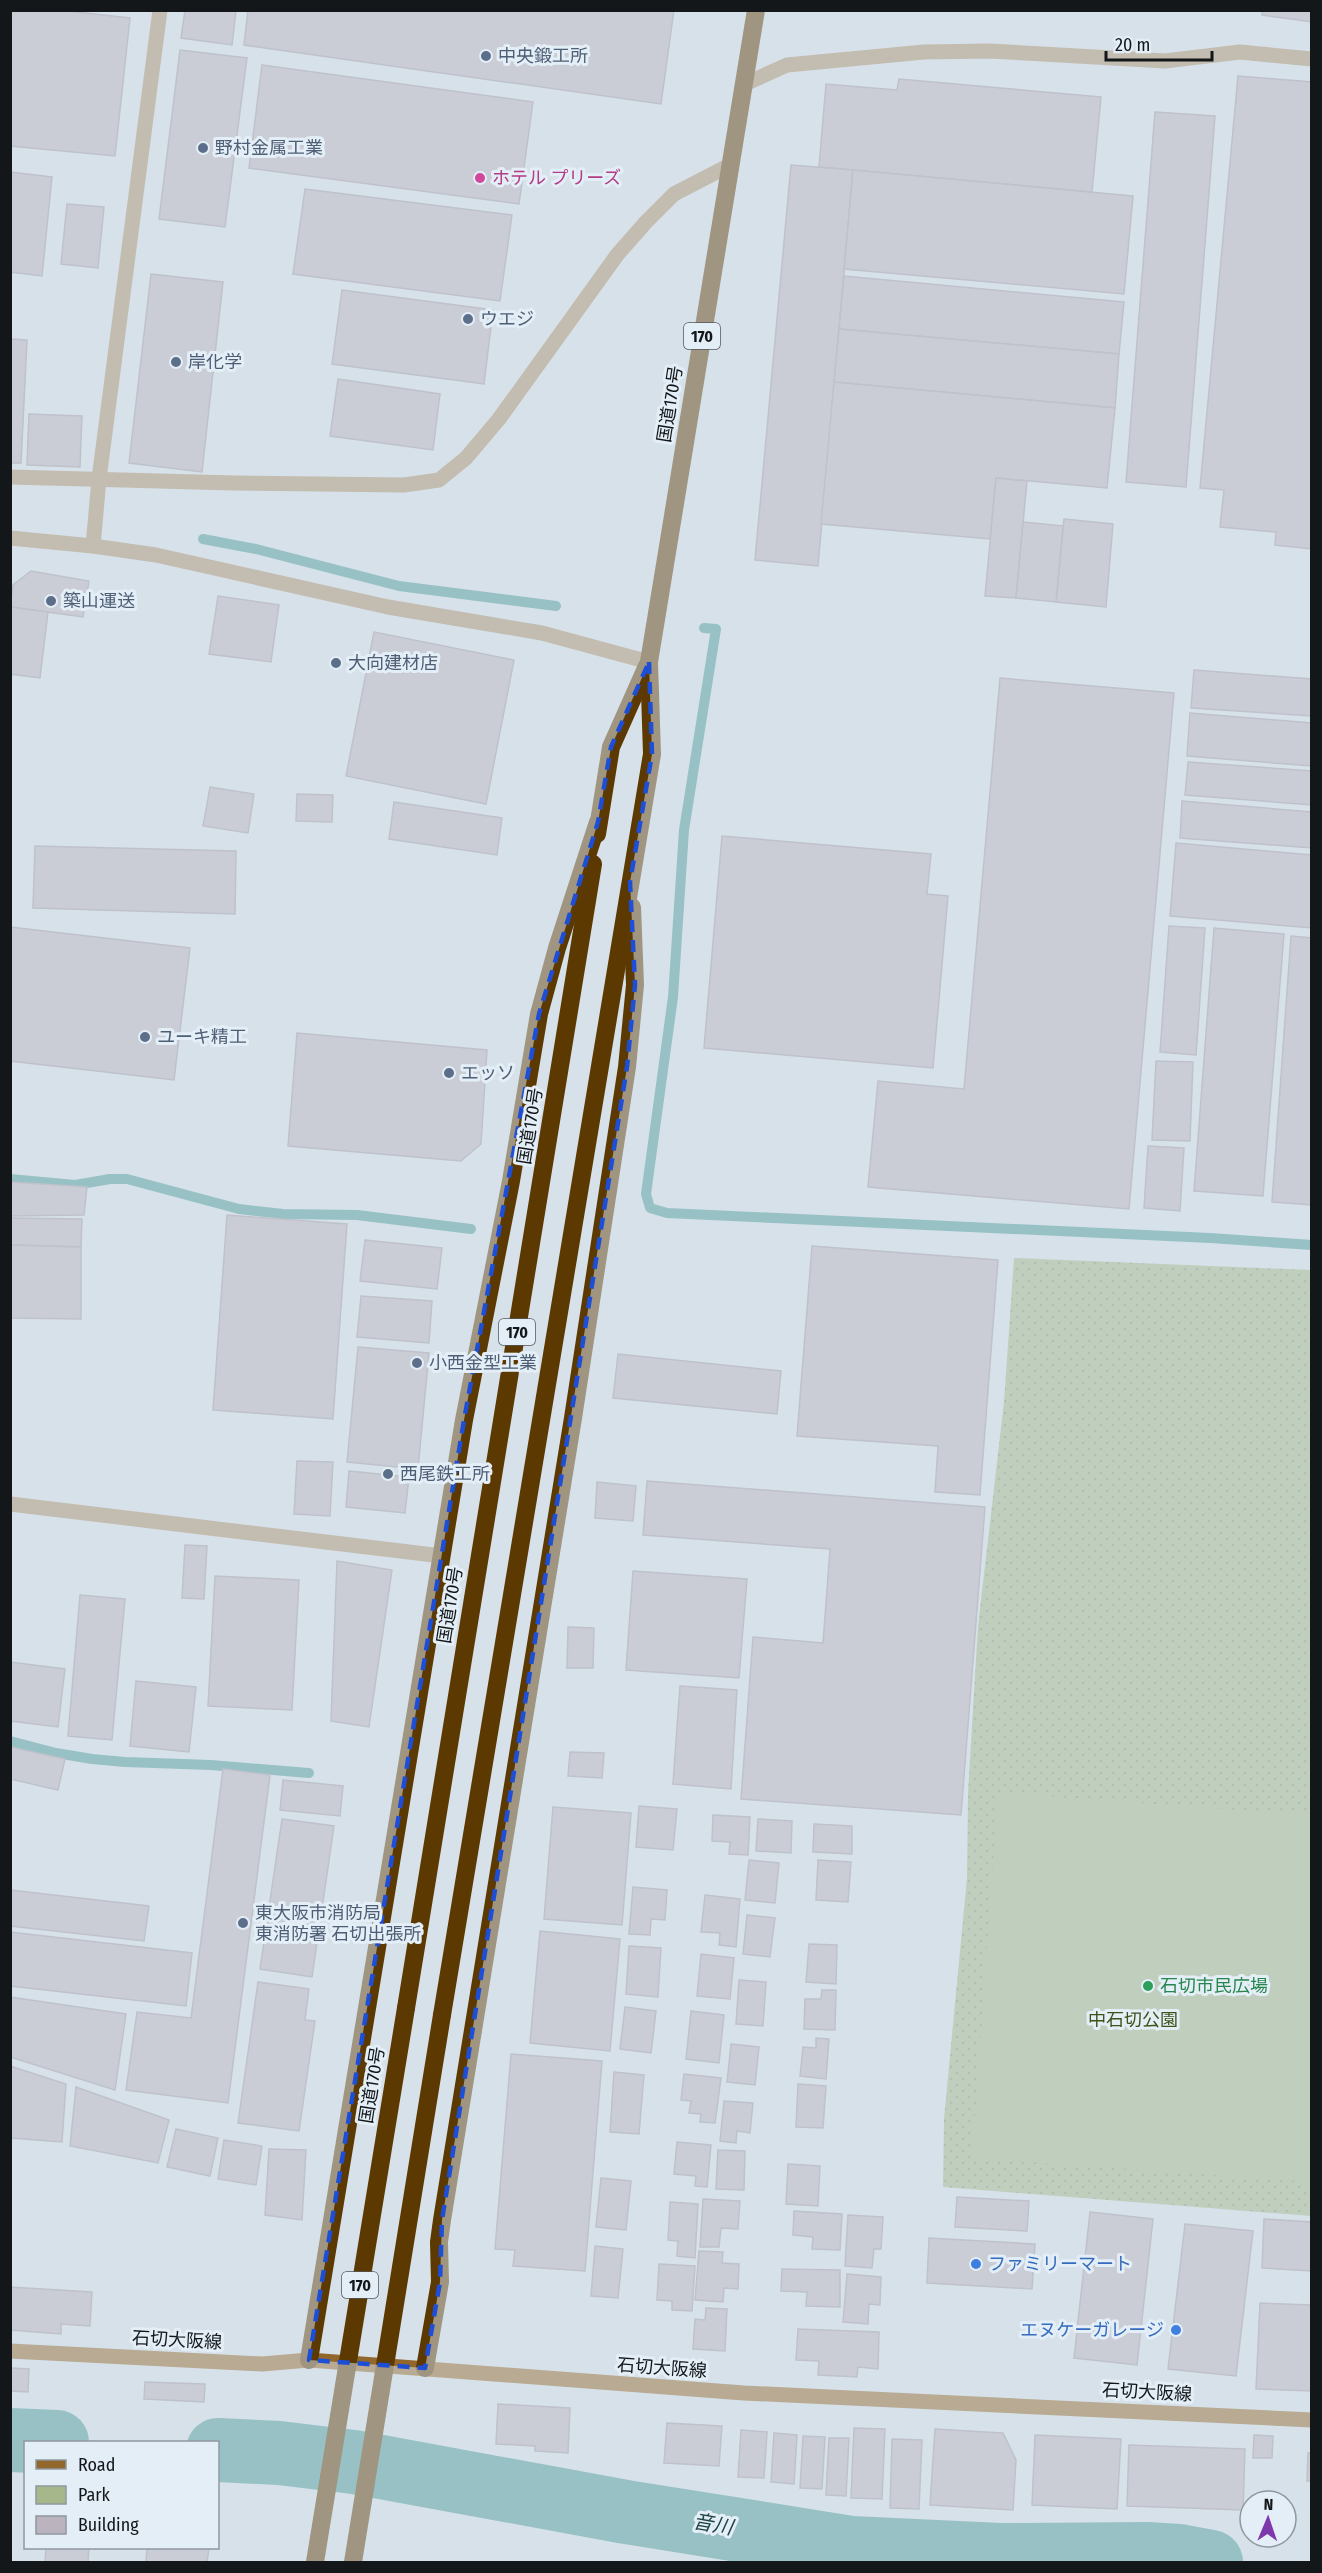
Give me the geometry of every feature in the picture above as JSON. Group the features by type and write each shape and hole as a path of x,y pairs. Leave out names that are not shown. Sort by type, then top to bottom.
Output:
{"highway":[{"name":"国道170号","path":"353,2562 652,754 649,662 756,10"},
{"name":"国道170号","path":"315,2562 585,920 611,747 649,662"},
{"path":"309,2360 478,1343 511,1181 539,1014 557,948 598,822"},
{"path":"425,2368 440,2282 439,2242 447,2185 571,1430 627,1067 635,985 635,939 630,882"}],"main road":[{"name":"石切大阪線","path":"10,2351 262,2364 309,2360 744,2393 1311,2420"}],"street":[{"path":"93,546 99,479 160,10"},
{"path":"745,84 787,65 924,52 990,51 1165,61 1240,52 1311,59"},
{"path":"10,477 404,485 439,480 456,469 499,419 617,255 646,222 674,194 730,165"},
{"path":"10,538 156,555 388,607 542,633 649,662"},
{"path":"10,1504 442,1556"}],"highlighted area":[{"path":"649,662 652,754 630,882 635,985 627,1067 442,2220 440,2282 425,2368 309,2360 464,1420 539,1014 598,822 611,747"}],"green space":[{"name":"中石切公園","path":"1014,1258 1311,1270 1311,2216 943,2187 944,2119 967,1878 968,1793 978,1626 1004,1402"},
{"name":"石切市民広場","path":"998,1793 1311,1815 1311,2182 972,2158"}],"building":[{"path":"10,10 59,10 130,18 115,156 10,146"},
{"path":"185,10 236,10 232,45 181,38"},
{"path":"248,10 674,10 661,104 244,45"},
{"path":"1262,10 1312,10 1312,22 1262,15"},
{"path":"180,50 247,58 225,227 159,219"},
{"path":"262,65 533,102 519,204 249,168"},
{"path":"1238,76 1312,82 1312,549 1275,545 1276,532 1220,527 1224,490 1200,488"},
{"path":"899,79 1101,97 1092,192 819,167 826,84 897,90"},
{"path":"1155,112 1215,116 1186,487 1126,482"},
{"path":"791,165 853,170 818,566 755,560"},
{"path":"853,170 1133,196 1124,294 844,269"},
{"path":"10,172 52,177 42,276 10,272"},
{"path":"305,189 512,215 500,301 293,274"},
{"path":"67,204 104,207 98,268 61,264"},
{"path":"151,274 223,282 202,472 129,463"},
{"path":"844,276 1124,302 1119,354 839,329"},
{"path":"342,290 493,310 484,384 332,364"},
{"path":"839,329 1119,354 1115,408 834,382"},
{"path":"10,339 27,340 21,463 10,463"},
{"path":"338,379 440,394 433,450 330,436"},
{"path":"834,382 1115,408 1107,488 996,478 990,539 821,524"},
{"path":"29,414 82,416 80,467 27,465"},
{"path":"996,478 1027,481 1016,598 985,596"},
{"path":"1064,519 1113,524 1106,607 1056,602"},
{"path":"1023,522 1063,526 1056,602 1016,598"},
{"path":"31,571 89,581 83,617 10,607 13,585"},
{"path":"218,596 279,605 271,662 209,654"},
{"path":"10,607 48,612 40,678 10,674"},
{"path":"374,632 514,660 486,804 346,776"},
{"path":"1194,670 1312,679 1312,716 1191,708"},
{"path":"1000,678 1174,693 1129,1209 868,1187 878,1081 964,1089"},
{"path":"1190,713 1312,723 1312,766 1187,756"},
{"path":"1188,762 1312,771 1312,805 1185,795"},
{"path":"210,787 254,794 248,833 203,826"},
{"path":"297,794 333,795 332,822 296,821"},
{"path":"1182,801 1312,812 1312,848 1180,838"},
{"path":"394,802 502,818 497,855 389,839"},
{"path":"722,836 931,854 927,894 948,896 933,1068 704,1048"},
{"path":"1176,843 1312,855 1312,928 1170,916"},
{"path":"35,846 236,851 235,914 33,908"},
{"path":"1169,926 1205,928 1196,1055 1160,1052"},
{"path":"10,927 190,948 174,1080 10,1061"},
{"path":"1214,928 1284,934 1263,1196 1194,1191"},
{"path":"1291,936 1312,938 1312,1205 1272,1202"},
{"path":"297,1033 487,1050 481,1144 461,1161 288,1146"},
{"path":"1156,1061 1193,1062 1190,1141 1152,1140"},
{"path":"1148,1146 1184,1148 1180,1211 1144,1208"},
{"path":"10,1182 87,1187 84,1215 10,1216"},
{"path":"227,1215 347,1224 333,1419 213,1410"},
{"path":"10,1218 82,1219 81,1247 10,1245"},
{"path":"365,1240 442,1248 437,1289 360,1281"},
{"path":"10,1245 81,1247 81,1319 10,1318"},
{"path":"812,1246 998,1260 980,1495 935,1492 938,1446 797,1436"},
{"path":"361,1296 432,1301 429,1343 357,1337"},
{"path":"358,1347 429,1353 418,1469 347,1462"},
{"path":"618,1354 781,1371 777,1414 613,1398"},
{"path":"297,1461 333,1462 330,1516 294,1514"},
{"path":"349,1471 409,1477 405,1513 346,1507"},
{"path":"647,1481 985,1507 961,1815 741,1799 753,1637 823,1643 830,1549 643,1535"},
{"path":"597,1482 636,1486 633,1521 595,1518"},
{"path":"185,1545 207,1546 204,1599 182,1598"},
{"path":"337,1561 392,1570 369,1727 331,1721"},
{"path":"633,1571 747,1579 739,1678 626,1670"},
{"path":"215,1576 299,1580 292,1710 208,1706"},
{"path":"80,1595 125,1599 112,1740 68,1736"},
{"path":"568,1627 594,1628 593,1668 567,1668"},
{"path":"10,1662 65,1669 58,1727 10,1721"},
{"path":"136,1681 196,1687 189,1752 130,1746"},
{"path":"680,1686 737,1690 731,1789 673,1784"},
{"path":"10,1747 65,1759 58,1790 10,1779"},
{"path":"570,1752 604,1753 602,1778 568,1776"},
{"path":"223,1769 270,1775 228,2103 126,2090 137,2012 191,2018"},
{"path":"283,1780 343,1786 340,1816 280,1810"},
{"path":"639,1806 677,1809 673,1850 636,1847"},
{"path":"553,1807 631,1813 622,1925 544,1919"},
{"path":"713,1815 750,1817 748,1855 729,1854 730,1842 712,1841"},
{"path":"282,1819 334,1826 312,1977 260,1969"},
{"path":"758,1819 792,1821 791,1853 756,1851"},
{"path":"814,1824 852,1826 852,1854 813,1852"},
{"path":"749,1860 779,1863 775,1903 745,1900"},
{"path":"818,1860 851,1862 848,1902 816,1900"},
{"path":"633,1887 667,1890 665,1920 651,1919 650,1935 629,1934"},
{"path":"10,1890 149,1906 144,1941 10,1926"},
{"path":"705,1895 740,1899 736,1947 719,1945 720,1933 701,1932"},
{"path":"747,1915 775,1918 770,1957 743,1954"},
{"path":"540,1931 620,1939 610,2051 530,2043"},
{"path":"10,1932 192,1953 186,2006 10,1986"},
{"path":"809,1944 837,1945 836,1984 806,1982"},
{"path":"629,1946 661,1948 658,1997 626,1994"},
{"path":"701,1954 734,1958 730,1999 697,1996"},
{"path":"739,1980 766,1982 763,2026 736,2024"},
{"path":"258,1982 309,1989 305,2020 315,2021 299,2131 238,2123"},
{"path":"822,1990 836,1990 835,2030 804,2029 805,1999 821,1999"},
{"path":"10,1997 126,2014 115,2090 10,2057"},
{"path":"625,2007 656,2011 651,2053 620,2049"},
{"path":"691,2011 724,2015 719,2063 686,2059"},
{"path":"816,2038 829,2039 826,2079 800,2076 803,2047 816,2048"},
{"path":"731,2044 759,2047 755,2085 727,2082"},
{"path":"511,2054 602,2061 585,2271 513,2266 515,2250 495,2249"},
{"path":"10,2066 66,2084 62,2142 10,2138"},
{"path":"614,2072 644,2075 639,2134 610,2132"},
{"path":"684,2074 721,2078 715,2123 700,2122 701,2114 689,2113 691,2101 681,2100"},
{"path":"798,2084 826,2086 823,2128 796,2127"},
{"path":"76,2087 169,2120 158,2163 70,2146"},
{"path":"724,2101 753,2103 750,2133 737,2131 736,2143 720,2141"},
{"path":"176,2129 218,2138 210,2176 167,2167"},
{"path":"224,2140 262,2146 256,2185 218,2179"},
{"path":"677,2142 711,2145 707,2187 695,2186 696,2176 674,2174"},
{"path":"269,2149 306,2150 302,2220 265,2215"},
{"path":"718,2150 745,2151 744,2190 716,2189"},
{"path":"788,2164 820,2166 818,2206 786,2204"},
{"path":"601,2178 631,2181 626,2230 596,2227"},
{"path":"957,2197 1029,2201 1027,2231 955,2227"},
{"path":"703,2199 740,2201 738,2229 721,2228 719,2247 700,2247"},
{"path":"670,2202 698,2204 695,2258 677,2256 678,2241 668,2240"},
{"path":"794,2211 842,2214 840,2250 812,2249 813,2237 793,2235"},
{"path":"1090,2212 1153,2219 1137,2365 1074,2358"},
{"path":"848,2215 883,2217 881,2249 874,2249 872,2268 845,2266"},
{"path":"1264,2219 1312,2222 1312,2271 1262,2268"},
{"path":"1185,2224 1253,2231 1236,2376 1168,2369"},
{"path":"929,2238 1035,2244 1032,2289 927,2283"},
{"path":"595,2246 623,2249 618,2298 591,2296"},
{"path":"699,2251 723,2252 722,2263 739,2264 738,2289 724,2288 723,2302 695,2300"},
{"path":"659,2264 695,2266 692,2311 672,2310 672,2301 657,2300"},
{"path":"782,2269 840,2270 840,2307 806,2306 807,2292 781,2291"},
{"path":"847,2274 881,2277 880,2305 869,2304 868,2324 843,2322"},
{"path":"10,2287 92,2292 90,2326 61,2324 61,2334 10,2330"},
{"path":"1260,2303 1312,2305 1312,2391 1256,2389"},
{"path":"706,2308 727,2309 725,2351 693,2349 695,2319 705,2320"},
{"path":"798,2329 879,2332 878,2369 858,2367 857,2377 818,2375 819,2361 796,2360"},
{"path":"10,2368 29,2369 28,2392 10,2391"},
{"path":"145,2382 205,2384 204,2402 144,2399"},
{"path":"498,2404 570,2408 568,2453 535,2451 535,2446 496,2444"},
{"path":"667,2423 722,2426 719,2466 664,2463"},
{"path":"854,2428 885,2429 882,2499 851,2498"},
{"path":"935,2429 1003,2433 1016,2460 1013,2510 930,2505"},
{"path":"741,2430 767,2432 764,2478 738,2477"},
{"path":"774,2433 797,2435 794,2484 771,2482"},
{"path":"1035,2435 1121,2439 1117,2509 1032,2505"},
{"path":"1254,2435 1273,2436 1272,2458 1253,2458"},
{"path":"803,2436 825,2437 822,2489 800,2488"},
{"path":"829,2438 849,2438 846,2496 826,2495"},
{"path":"892,2439 922,2440 919,2509 890,2508"},
{"path":"1129,2445 1245,2449 1244,2489 1238,2489 1238,2510 1127,2506"},
{"path":"1308,2453 1312,2453 1312,2481 1307,2481"},
{"path":"46,2549 89,2549 88,2562 45,2562"},
{"path":"147,2549 209,2549 207,2562 146,2562"}],"waterway":[{"path":"203,539 256,549 399,586 556,606"},
{"path":"704,628 716,629 684,830 673,997 646,1194 650,1208 667,1213 1210,1238 1312,1245"},
{"path":"10,1179 75,1185 110,1179 127,1179 239,1209 283,1214 357,1215 471,1229"},
{"path":"10,1741 56,1753 92,1759 309,1773"},
{"name":"音川","path":"10,2440 34,2441"},
{"name":"音川","path":"219,2450 279,2453 354,2462 626,2512 852,2548 1000,2555 1147,2554 1179,2556 1211,2562"}],"place":[{"name":"中央鍛工所","path":"486,56"},
{"name":"野村金属工業","path":"203,148"},
{"name":"ホテル プリーズ","path":"480,178"},
{"name":"ウエジ","path":"468,319"},
{"name":"岸化学","path":"176,362"},
{"name":"築山運送","path":"51,601"},
{"name":"大向建材店","path":"336,663"},
{"name":"ユーキ精工","path":"145,1037"},
{"name":"エッソ","path":"449,1073"},
{"name":"小西金型工業","path":"417,1363"},
{"name":"西尾鉄工所","path":"388,1474"},
{"name":"東大阪市消防局 東消防署 石切出張所","path":"243,1923"},
{"name":"石切市民広場","path":"1148,1986"},
{"name":"ファミリーマート","path":"976,2264"},
{"name":"エヌケーガレージ","path":"1176,2330"}]}
